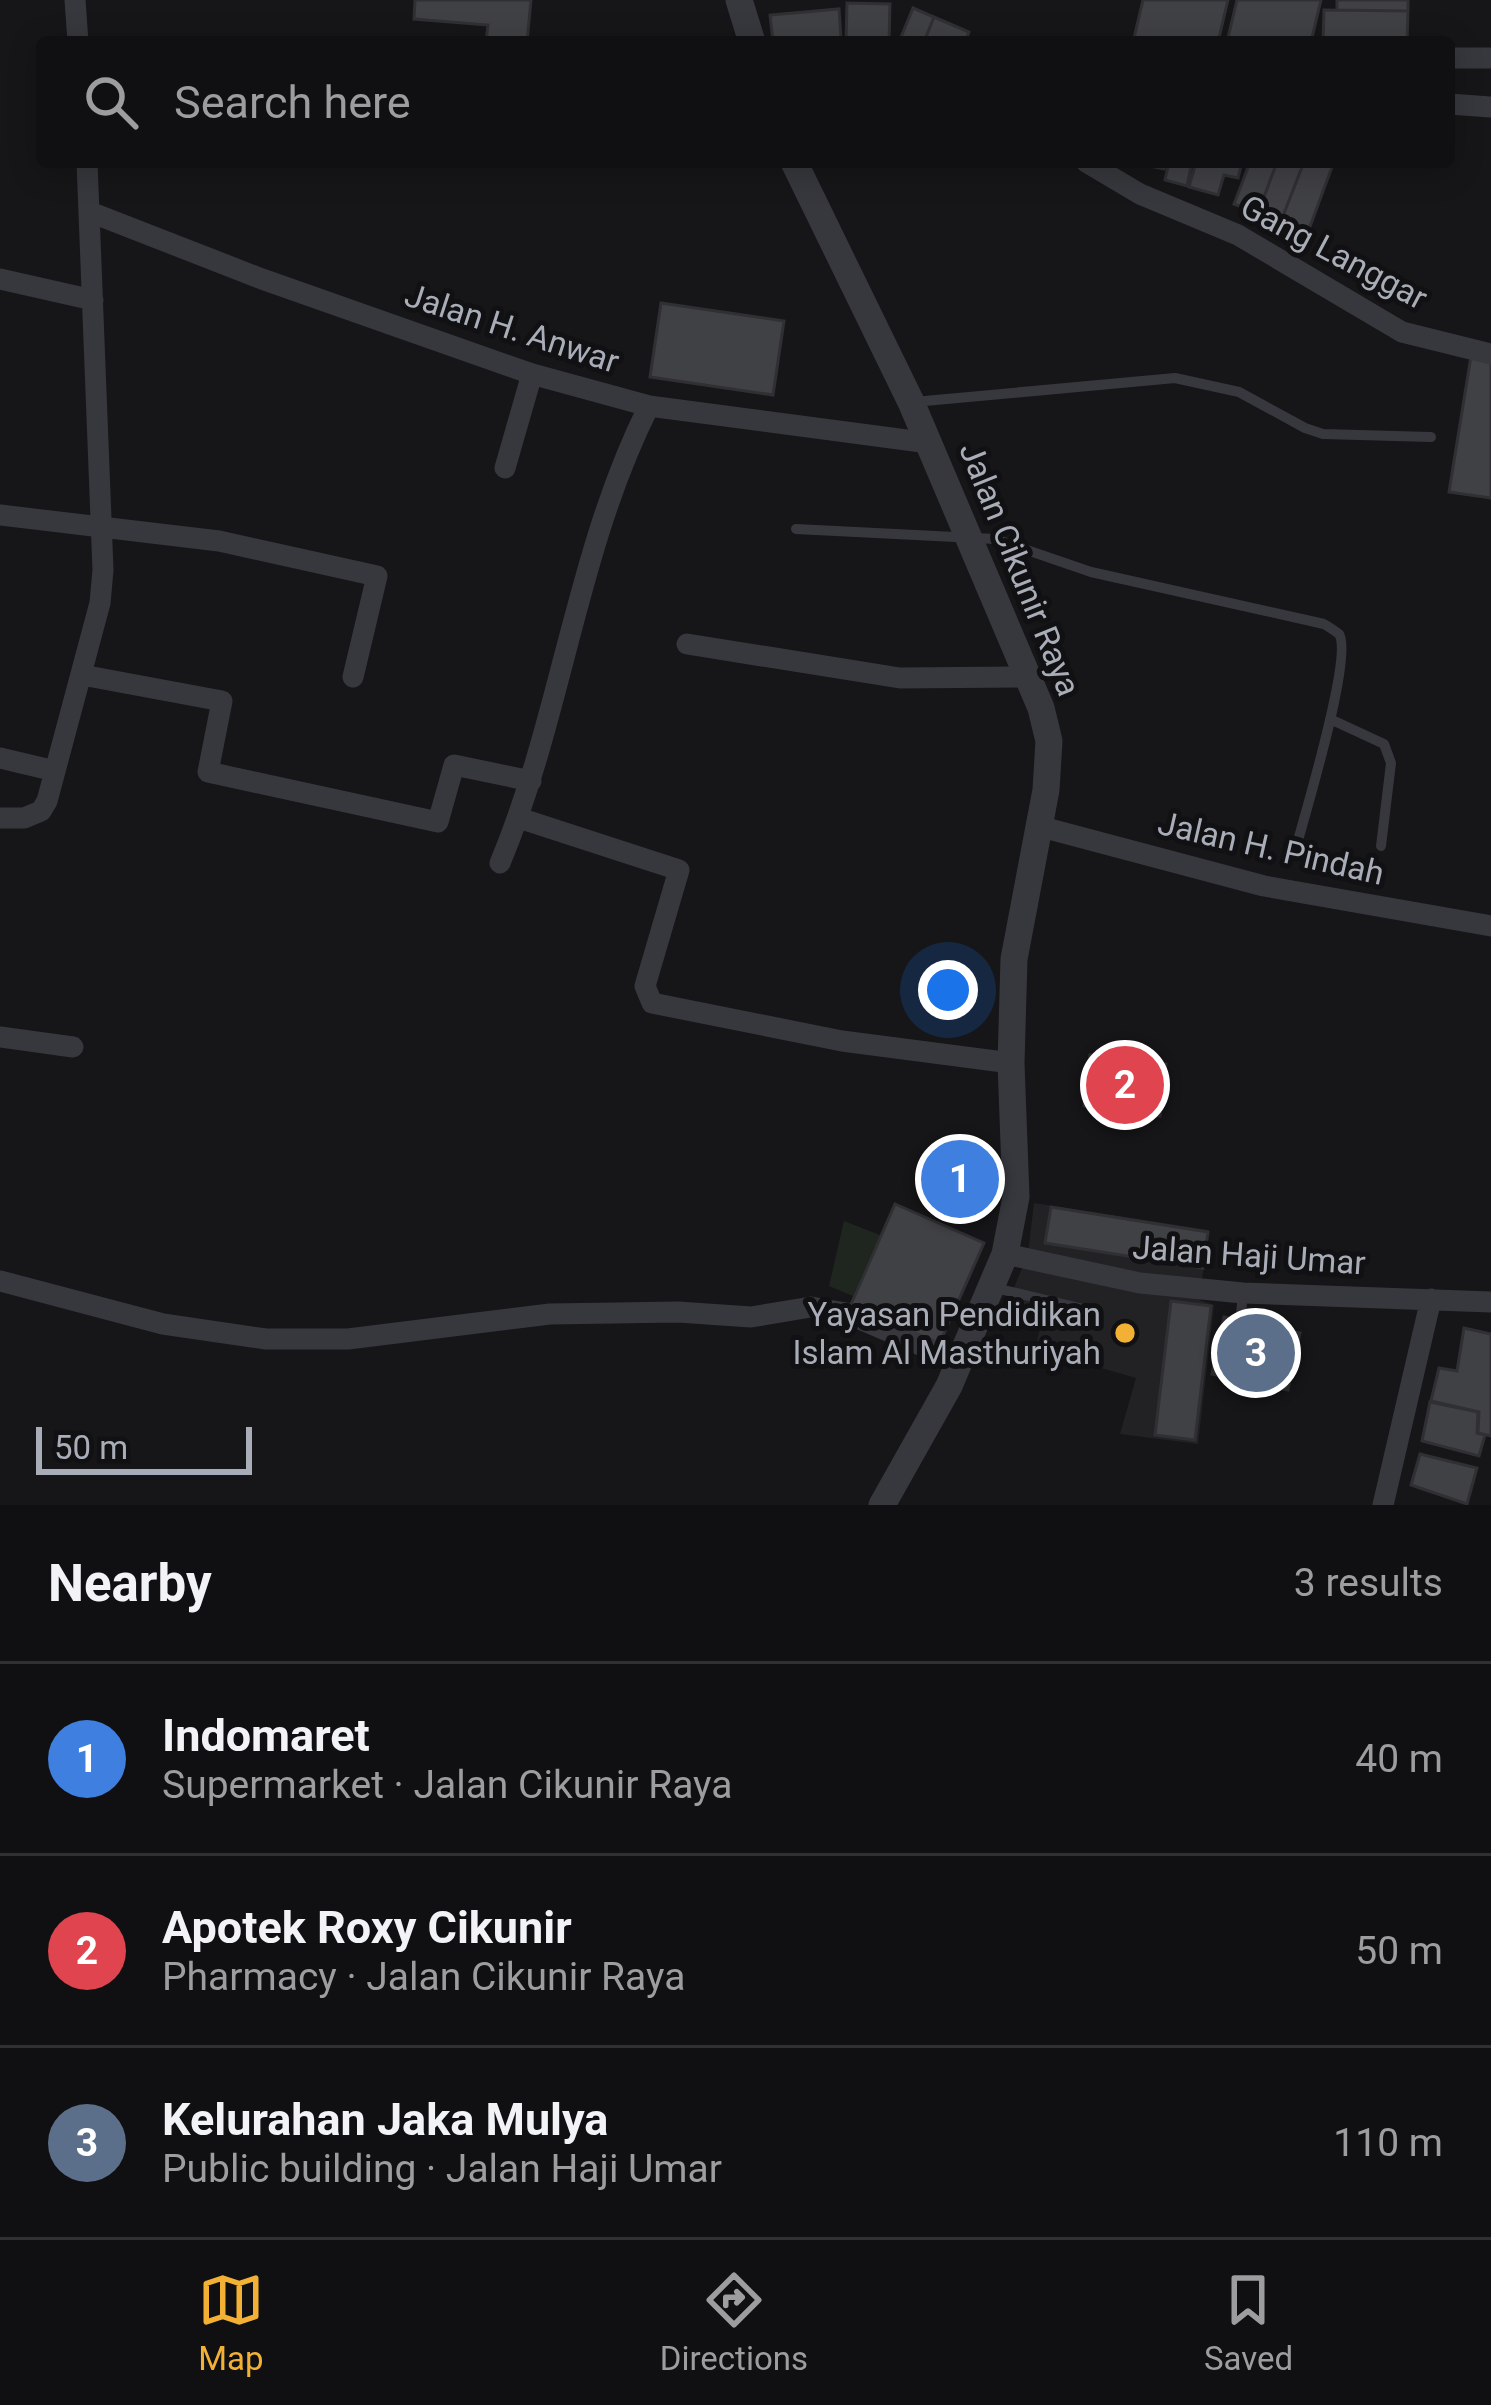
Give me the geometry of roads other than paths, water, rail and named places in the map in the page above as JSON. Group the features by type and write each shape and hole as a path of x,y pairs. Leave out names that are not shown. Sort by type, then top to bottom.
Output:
{"street":[{"path":"75,0 78,36"},
{"path":"739,0 750,36"},
{"path":"1455,58 1491,58"},
{"path":"1455,104 1491,107"},
{"path":"0,818 41,812 100,603 104,526 87,168"},
{"name":"Jalan Cikunir Raya","path":"797,168 929,443 1041,708 1048,741 1046,790 1014,959 1011,1063 1016,1197 1005,1254 960,1362 882,1505"},
{"name":"Gang Langgar","path":"1096,168 1140,194 1238,235 1402,332 1491,354"},
{"name":"Jalan H. Anwar","path":"90,212 262,279 532,374 649,406 929,443"},
{"path":"0,279 93,300"},
{"path":"505,468 532,374"},
{"path":"500,863 531,781 599,525 622,460 649,406"},
{"path":"0,515 219,541 377,576 353,677"},
{"path":"687,644 900,678 1028,676"},
{"path":"82,675 222,700 208,772 438,823 454,765 531,781"},
{"path":"0,758 56,771"},
{"path":"519,818 679,870 645,986 652,1003 842,1041 1011,1063"},
{"name":"Jalan H. Pindah","path":"1038,826 1264,886 1491,926"},
{"path":"0,1037 73,1047"},
{"name":"Jalan Haji Umar","path":"1005,1254 1140,1283 1243,1293 1491,1302"},
{"path":"0,1281 163,1324 266,1339 348,1339 550,1314 678,1312 751,1317 811,1307 846,1313 960,1362"},
{"path":"1383,1505 1431,1299"}],"lane":[{"path":"911,402 1175,378 1238,392 1323,434 1431,436"},
{"path":"796,530 970,537 1018,545 1091,572 1324,624 1339,634 1344,650 1299,837"},
{"path":"1330,719 1384,744 1391,763 1381,846"},
{"path":"992,1287 1084,1309"},
{"path":"1243,1293 1241,1314 1267,1318"}],"place":[{"name":"Apotek Roxy Cikunir","path":"1125,1085"},
{"name":"Indomaret","path":"960,1179"},
{"name":"Yayasan Pendidikan Islam Al Masthuriyah","path":"1125,1333"},
{"name":"Kelurahan Jaka Mulya","path":"1256,1353"}]}
